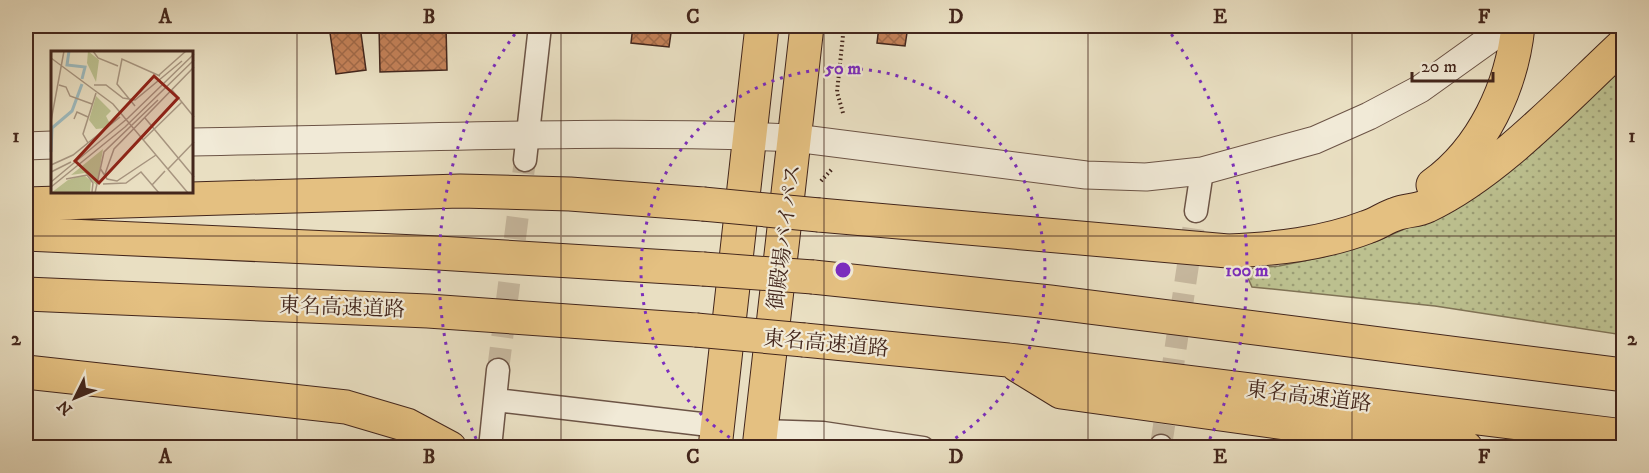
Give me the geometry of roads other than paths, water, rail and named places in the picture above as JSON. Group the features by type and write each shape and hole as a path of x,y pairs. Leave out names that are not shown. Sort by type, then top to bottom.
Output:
{"highway":[{"name":"御殿場バイパス","path":"717,437 762,26"},
{"name":"御殿場バイパス","path":"760,439 807,26"},
{"path":"1396,214 1458,163 1479,138 1504,87 1516,47 1506,31"},
{"path":"26,204 460,191 570,194 1228,251 1277,249 1367,228 1396,214 1425,207 1472,179 1511,147 1623,44"},
{"path":"26,234 426,252 813,277 1062,303 1623,375"},
{"name":"東名高速道路","path":"26,294 428,311 696,330 1008,360 1548,424 1623,436"},
{"path":"1008,360 1061,392 1466,447"},
{"path":"26,372 346,407 375,413 441,442"}],"street":[{"path":"526,148 540,26"},
{"path":"194,142 526,148 750,136 795,138 1086,175 1146,177 1202,171 1315,140 1370,116 1420,90 1506,31"},
{"path":"26,146 51,145"},
{"path":"1196,211 1202,171"},
{"path":"490,447 498,370"},
{"path":"496,400 717,437"},
{"path":"760,439 823,433 923,447"}],"tunnel":[{"path":"498,370 525,160"},
{"path":"1161,446 1196,211"}]}
